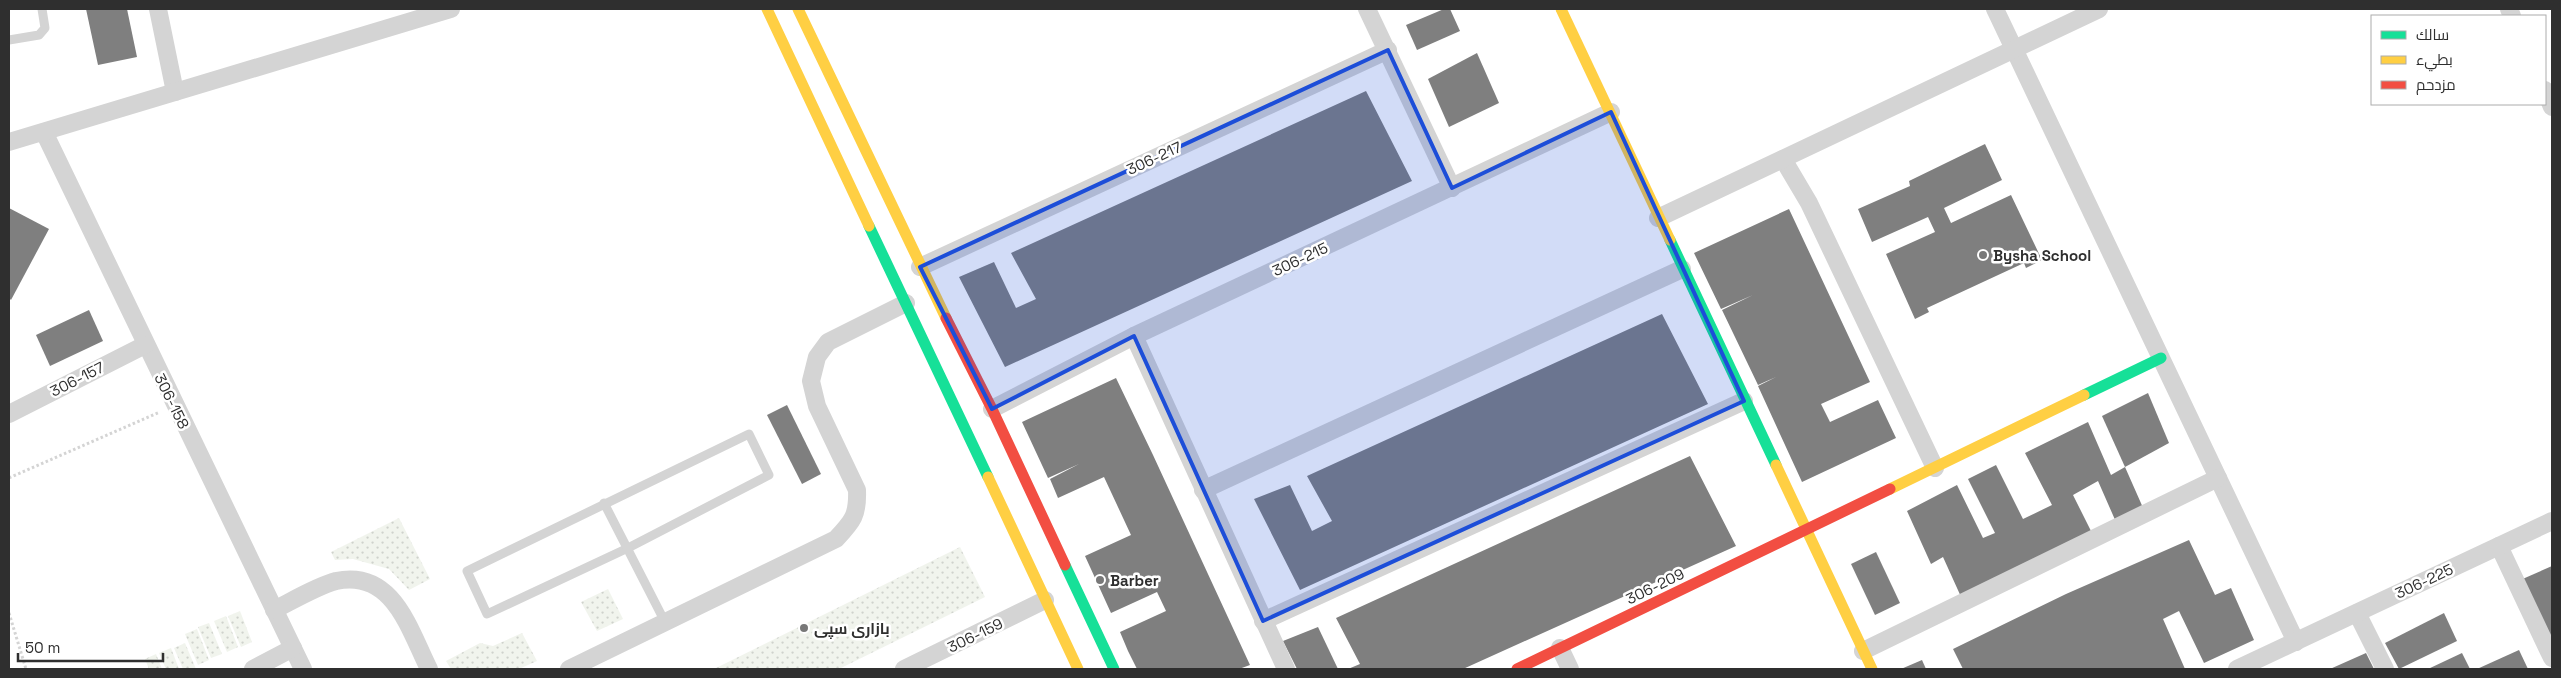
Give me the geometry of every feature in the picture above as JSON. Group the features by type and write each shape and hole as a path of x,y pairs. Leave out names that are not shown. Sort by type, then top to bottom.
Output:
{"street":[{"path":"158,9 175,92"},
{"path":"9,142 451,9"},
{"path":"767,9 1078,669"},
{"path":"798,9 920,267 992,409 1031,516 1114,669"},
{"path":"1367,9 1452,188"},
{"path":"1561,9 1872,669"},
{"path":"1995,9 2296,642"},
{"path":"1658,218 2099,9"},
{"name":"306-217","path":"920,267 1388,50"},
{"path":"2546,92 2552,107"},
{"name":"306-215","path":"992,409 1134,336 1611,112"},
{"name":"306-158","path":"44,132 174,406 303,669"},
{"path":"1783,158 1809,203 1935,468"},
{"path":"1203,490 1682,269"},
{"path":"569,669 836,538 853,522 858,505 858,490 817,406 811,381 817,357 828,342 906,303"},
{"path":"1134,336 1286,669"},
{"name":"306-157","path":"9,414 145,345"},
{"name":"306-209","path":"1517,669 2161,358"},
{"path":"1263,621 1744,400"},
{"path":"1863,651 2218,478"},
{"path":"1010,525 1031,516"},
{"name":"306-225","path":"2237,669 2552,521"},
{"path":"2499,546 2552,658"},
{"path":"274,610 336,582 360,580 385,590 390,596 429,669"},
{"name":"306-159","path":"904,669 1045,600"},
{"path":"2357,613 2385,669"},
{"path":"253,669 293,648"},
{"path":"1560,648 1570,669"}],"lane":[{"path":"9,40 38,35 45,28 42,9"},
{"path":"749,434 769,475 628,548 488,614 467,571 604,503 749,434"},
{"path":"604,503 665,622"}],"path":[{"path":"9,478 174,406"},
{"path":"9,613 26,669"}],"highlighted area":[{"path":"1388,50 1452,188 1611,112 1744,401 1263,621 1134,336 992,409 920,267"}],"shaded area":[{"path":"399,518 430,579 409,590 389,569 353,559 335,560 331,552"},
{"path":"960,547 985,597 839,669 714,669"},
{"path":"608,589 623,619 597,631 581,602"},
{"path":"240,611 252,642 241,647 228,616"},
{"path":"226,616 238,647 227,652 214,621"},
{"path":"209,623 222,654 211,658 198,627"},
{"path":"197,629 209,660 198,665 185,634"},
{"path":"522,633 537,661 519,669 451,669 446,661 480,643 493,646"},
{"path":"185,643 196,669 183,669 174,648"},
{"path":"171,648 179,669 166,669 159,653"},
{"path":"156,654 162,669 149,669 145,659"}],"building":[{"path":"86,9 127,9 137,57 98,65"},
{"path":"1444,9 1450,9 1460,31 1417,50 1406,25"},
{"path":"1477,53 1499,103 1449,127 1428,79"},
{"path":"1366,91 1412,181 1005,367 959,277 994,262 1016,308 1036,299 1011,253"},
{"path":"1985,144 2002,180 1944,208 1951,223 2011,195 2042,260 2026,268 2024,263 1927,308 1929,312 1915,319 1886,254 1935,232 1928,217 1872,242 1858,209 1910,186 1909,181"},
{"path":"9,208 49,229 11,300 9,298"},
{"path":"1789,209 1870,382 1821,404 1830,422 1878,400 1896,438 1802,482 1758,386 1776,377 1758,385 1722,310 1753,295 1721,309 1694,253"},
{"path":"89,310 103,341 50,366 36,335"},
{"path":"1662,314 1708,404 1300,590 1254,499 1290,485 1312,531 1332,521 1307,476"},
{"path":"1116,378 1250,665 1239,669 1137,669 1128,651 1120,632 1166,611 1157,592 1111,613 1085,556 1131,535 1104,477 1058,498 1050,479 1079,464 1048,478 1022,422"},
{"path":"2148,393 2169,443 2125,467 2102,416"},
{"path":"787,405 821,474 802,484 767,415"},
{"path":"2088,422 2111,475 2125,467 2144,510 2116,522 2098,481 2073,495 2093,535 1962,599 1943,557 1931,564 1907,511 1957,485 1983,538 1995,533 1968,479 1996,465 2023,519 2052,505 2025,453"},
{"path":"1690,456 1736,546 1463,669 1348,669 1360,664 1336,618"},
{"path":"2189,540 2215,595 2231,588 2254,640 2204,663 2179,611 2163,619 2185,669 1963,669 1953,649 2066,594"},
{"path":"1876,552 1900,603 1875,615 1851,564"},
{"path":"2552,566 2552,652 2518,581"},
{"path":"2444,613 2457,641 2399,669 2385,643"},
{"path":"1318,627 1338,669 1297,669 1283,641"},
{"path":"2519,650 2528,669 2477,669"},
{"path":"2366,653 2374,669 2330,669"},
{"path":"2462,653 2470,669 2428,669"},
{"path":"1922,660 1926,669 1901,669"}],"traffic: fast":[{"path":"869,226 988,477"},
{"path":"1670,240 1776,465"},
{"path":"2084,395 2161,358"},
{"path":"1065,565 1114,669"}],"traffic: slow":[{"path":"767,9 869,226"},
{"path":"798,9 946,318"},
{"path":"1561,9 1670,240"},
{"path":"1890,489 2084,395"},
{"path":"1776,465 1872,669"},
{"path":"988,477 1078,669"}],"traffic: jam":[{"path":"946,318 992,409 1065,565"},
{"path":"1517,669 1890,489"}],"place":[{"name":"Bysha School","path":"1983,255"},
{"name":"Barber","path":"1100,580"},
{"name":"بازاری سپی","path":"804,628"}]}
